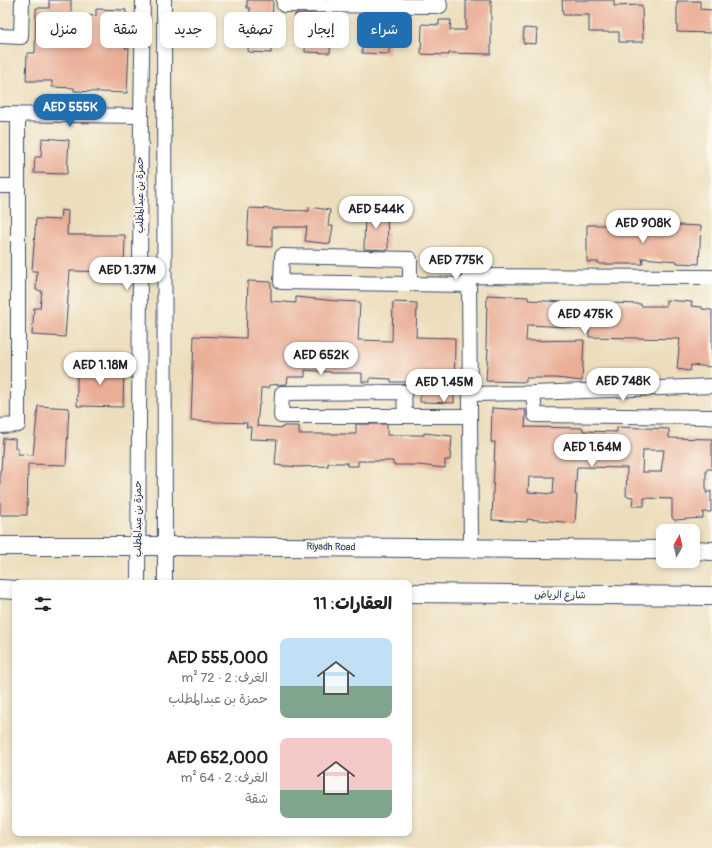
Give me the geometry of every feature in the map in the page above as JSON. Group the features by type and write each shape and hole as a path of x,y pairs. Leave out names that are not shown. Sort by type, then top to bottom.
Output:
{"main road":[{"name":"Riyadh Road","path":"0,546 656,550"},
{"path":"700,550 712,550"},
{"path":"0,590 12,590"},
{"name":"شارع الرياض","path":"412,593 712,596"}],"street":[{"path":"0,36 21,37 22,0"},
{"name":"حمزة بن عبدالمطلب","path":"138,580 140,116 143,0"},
{"path":"164,0 165,580"},
{"path":"284,0 284,5 440,6 439,0"},
{"path":"0,114 140,116"},
{"path":"0,426 18,425 18,114"},
{"path":"0,186 18,186"},
{"path":"410,284 410,259 282,256 281,282 468,285"},
{"path":"471,549 469,276 712,277"},
{"path":"470,394 712,386"},
{"path":"405,416 404,392 282,393 282,416 405,416 470,416"},
{"path":"533,393 535,415 712,417"}],"building":[{"path":"49,0 71,0 71,12 36,12 36,48 92,48 92,16 96,16 96,9 126,10 126,12 100,12 100,48 129,48 127,93 74,91 74,88 52,87 52,81 26,81 27,53 35,53 36,8 49,8"},
{"path":"247,0 273,0 273,12 250,12 250,8 247,8"},
{"path":"466,0 491,0 491,54 421,54 422,24 439,25 439,20 451,20 450,30 466,30"},
{"path":"562,0 614,0 614,6 642,5 643,42 619,42 619,32 589,32 589,15 563,15"},
{"path":"677,1 700,1 700,9 712,10 712,33 677,32"},
{"path":"524,28 537,29 536,44 523,43"},
{"path":"248,48 271,48 271,53 248,52"},
{"path":"305,48 330,48 330,53 305,52"},
{"path":"362,48 389,48 389,54 362,53"},
{"path":"42,138 69,140 67,174 34,173 35,157 41,157"},
{"path":"309,207 330,210 328,226 333,226 330,244 305,241 307,227 272,227 272,247 247,246 249,208 309,211"},
{"path":"365,209 387,210 388,250 364,249"},
{"path":"61,210 68,211 67,235 125,235 124,272 70,271 65,337 32,335 34,308 40,308 42,291 36,290 37,271 32,271 36,219 60,220"},
{"path":"587,225 650,225 678,227 678,225 701,226 699,264 677,263 677,261 642,258 643,264 599,264 599,262 587,262"},
{"path":"248,281 271,282 271,301 296,303 296,297 360,302 358,340 392,341 393,302 417,303 416,337 455,338 454,403 420,402 421,382 391,382 391,379 370,378 370,382 362,382 362,373 331,373 305,370 305,377 288,377 287,384 269,385 268,388 261,388 257,426 283,428 283,426 299,426 299,434 356,434 356,424 387,424 387,435 424,435 424,433 452,436 450,460 445,460 445,468 418,465 393,465 393,461 358,461 358,466 347,466 347,463 328,463 328,466 297,467 275,465 277,440 250,439 251,427 246,427 247,423 191,421 194,336 246,338"},
{"path":"487,295 528,297 528,300 563,302 563,307 589,309 589,303 666,306 666,300 692,302 691,306 712,310 712,367 691,365 690,371 677,369 680,339 589,337 589,328 527,325 526,341 584,340 582,381 556,378 526,378 526,382 486,381 488,349 486,349"},
{"path":"77,366 124,367 123,407 77,406"},
{"path":"38,406 69,408 66,465 28,464 27,515 0,515 0,470 3,438 15,439 15,448 18,448 18,454 33,455"},
{"path":"492,408 526,410 525,427 583,428 583,431 617,432 617,427 669,429 669,438 712,439 712,469 706,469 706,493 711,491 711,512 703,512 703,518 674,520 672,517 672,499 644,498 644,506 632,506 633,497 626,496 627,468 577,467 575,523 527,519 527,522 492,520 495,442 491,442","holes":["643,450 664,450 661,472 642,472","529,477 554,477 553,494 528,492"]}]}
